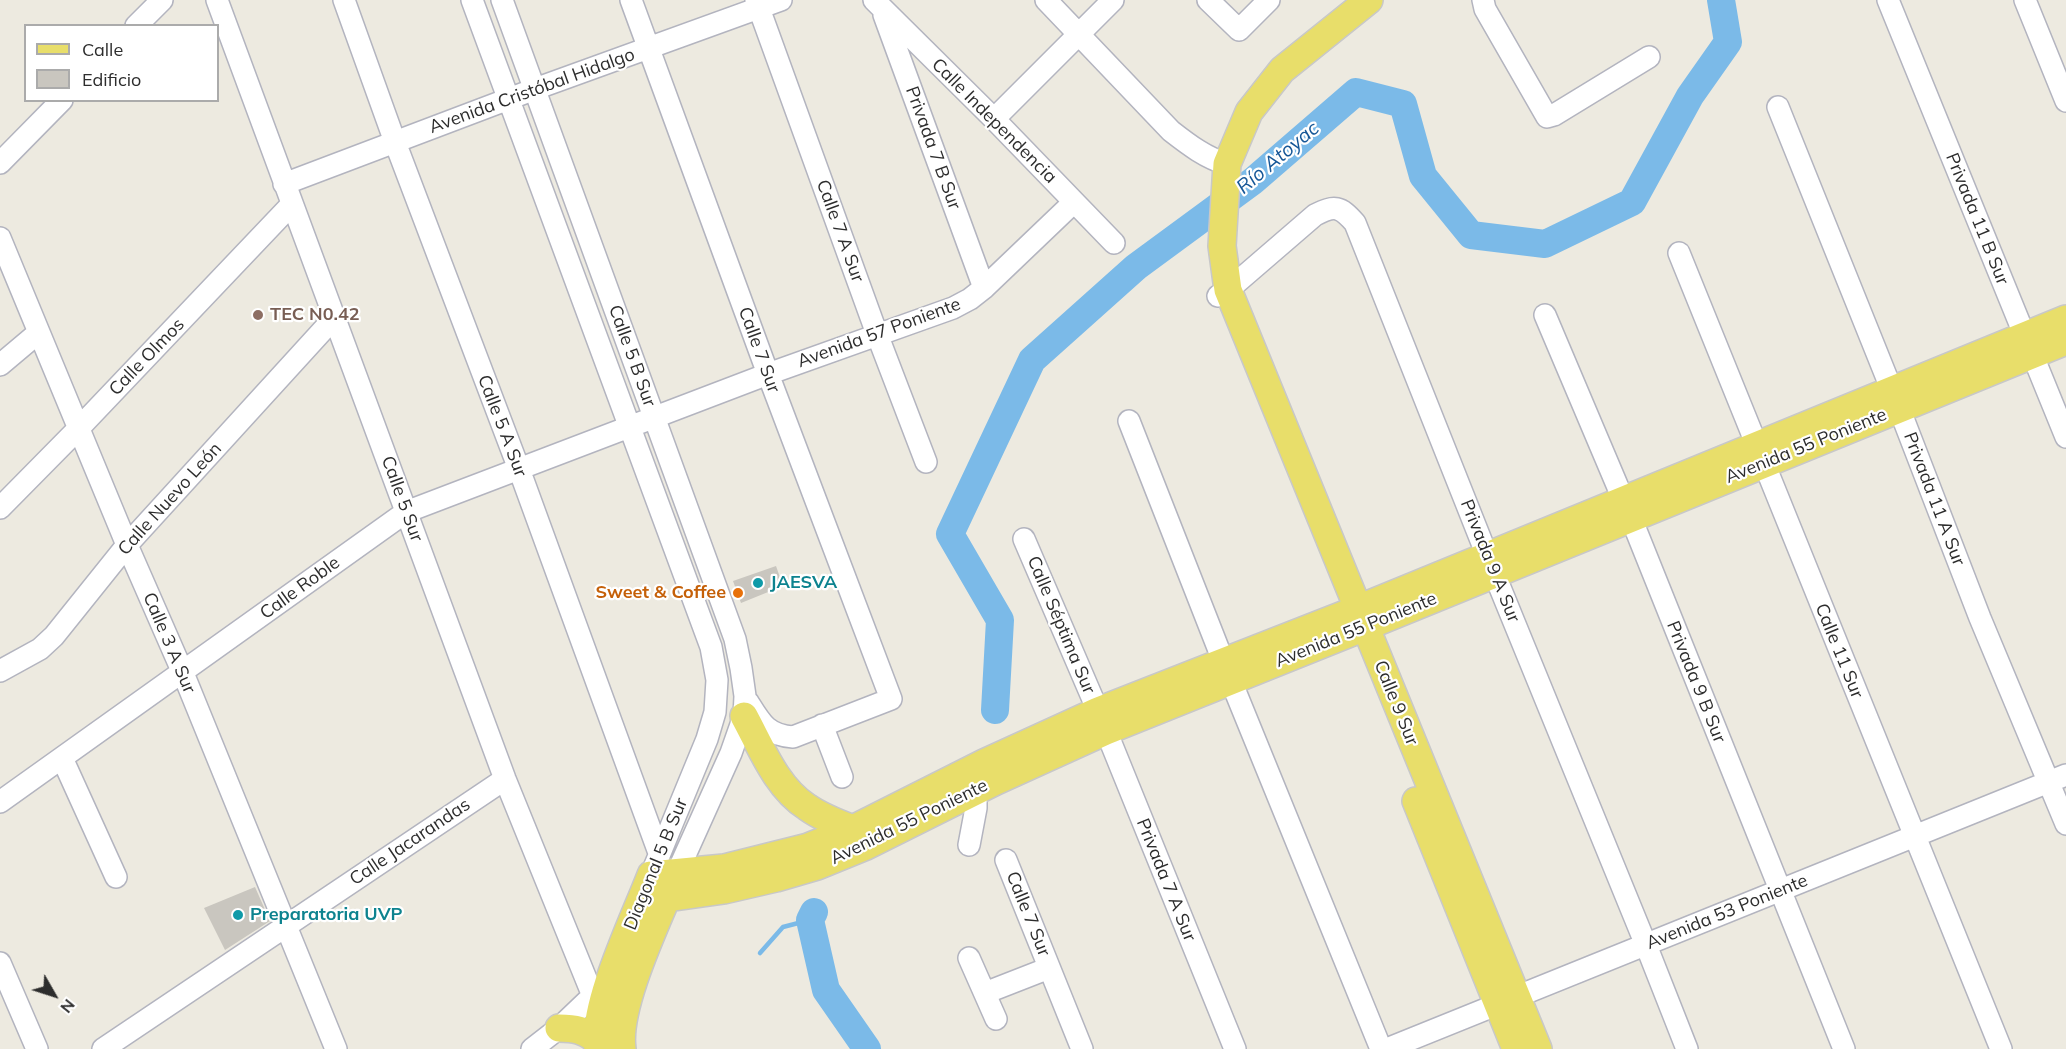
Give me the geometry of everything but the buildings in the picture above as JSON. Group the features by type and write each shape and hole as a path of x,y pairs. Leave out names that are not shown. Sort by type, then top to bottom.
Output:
{"main road":[{"path":"1219,175 1238,106 1272,61 1347,0"},
{"path":"1219,175 1250,112 1282,70 1369,0"},
{"name":"Calle 9 Sur","path":"1219,175 1216,247 1222,294 1507,1000 1538,1049"},
{"name":"Avenida 55 Poniente","path":"659,880 724,868 808,847 853,829 984,764 1102,721 1354,621 2029,345 2066,319"},
{"name":"Avenida 55 Poniente","path":"2029,345 2066,341"},
{"path":"744,706 776,774 791,794 822,817 853,829"},
{"name":"Avenida 55 Poniente","path":"659,880 724,890 817,866 866,846 976,791 1102,721"},
{"name":"Diagonal 5 B Sur","path":"604,1015 646,948 659,880"},
{"name":"Diagonal 5 B Sur","path":"604,1015 659,880"},
{"name":"Calle 9 Sur","path":"1507,1000 1516,1049"},
{"path":"559,1028 576,1028 604,1015"},
{"name":"Calle 5 Sur","path":"604,1015 622,1049"}],"street":[{"path":"138,24 162,0"},
{"name":"Calle 5 Sur","path":"217,0 505,779 604,1015"},
{"name":"Calle 5 A Sur","path":"344,0 394,142 519,469 659,880"},
{"name":"Calle 5 B Sur","path":"472,0 711,648 717,680 715,712"},
{"name":"Calle 5 B Sur","path":"502,0 735,639 741,668 744,706"},
{"name":"Calle 7 Sur","path":"631,0 768,374 891,699 822,725"},
{"name":"Avenida Cristóbal Hidalgo","path":"284,184 758,5 781,0"},
{"path":"1046,0 1171,131 1219,175"},
{"path":"994,119 1113,0"},
{"path":"1208,0 1239,30 1269,0"},
{"path":"1483,0 1485,9 1547,117 1554,115 1649,57"},
{"name":"Privada 11 B Sur","path":"1888,0 2066,437"},
{"path":"2025,0 2066,101"},
{"name":"Calle Independencia","path":"878,4 1114,243"},
{"name":"Privada 7 B Sur","path":"878,4 984,288"},
{"name":"Calle 7 A Sur","path":"758,5 877,334 926,462"},
{"path":"0,163 60,102"},
{"name":"Privada 11 A Sur","path":"1778,107 1980,618 2057,778 2066,824"},
{"name":"Avenida 57 Poniente","path":"629,428 768,374 953,308 984,288 1074,202"},
{"name":"Calle Olmos","path":"0,508 292,204"},
{"name":"Privada 9 A Sur","path":"1222,294 1315,215 1329,208 1345,211 1355,223 1687,1049"},
{"name":"Calle 3 A Sur","path":"0,238 78,429 183,673 284,926 336,1049"},
{"name":"Calle 11 Sur","path":"1679,253 2001,1049"},
{"name":"Privada 9 B Sur","path":"1545,315 1627,509 1844,1049"},
{"name":"Calle Nuevo León","path":"0,671 40,649 54,636 127,545 334,318"},
{"path":"0,365 38,333"},
{"path":"1129,421 1227,671 1381,1049"},
{"name":"Calle Roble","path":"0,802 406,512 629,428"},
{"name":"Calle Séptima Sur","path":"1024,539 1102,721"},
{"path":"744,706 769,730 780,736 793,737 822,725 842,777"},
{"name":"Diagonal 5 B Sur","path":"659,880 730,753 744,706"},
{"name":"Diagonal 5 B Sur","path":"659,880 715,712"},
{"name":"Privada 7 A Sur","path":"1102,721 1235,1049"},
{"path":"62,758 116,877"},
{"name":"Avenida 53 Poniente","path":"1387,1049 2057,778"},
{"name":"Calle Jacarandas","path":"103,1049 505,779"},
{"path":"969,845 976,808 976,791"},
{"name":"Calle 7 Sur","path":"1006,860 1082,1049"},
{"path":"969,958 996,1019"},
{"path":"0,963 37,1049"},
{"name":"Calle 7 Sur","path":"985,993 1049,968"},
{"path":"532,1049 559,1028 604,1015"}],"waterway":[{"name":"Río Atoyac","path":"995,710 1000,620 950,534 1032,360 1136,267 1253,181 1356,92 1403,104 1423,176 1471,235 1545,244 1632,202 1690,96 1728,42 1721,0"},
{"name":"Río Atoyac","path":"814,912 810,920 826,990 867,1049"},
{"path":"760,953 783,927 810,920"}],"place":[{"name":"TEC N0.42","path":"258,315"},
{"name":"JAESVA","path":"758,583"},
{"name":"Sweet & Coffee","path":"738,593"},
{"name":"Preparatoria UVP","path":"238,915"}]}
